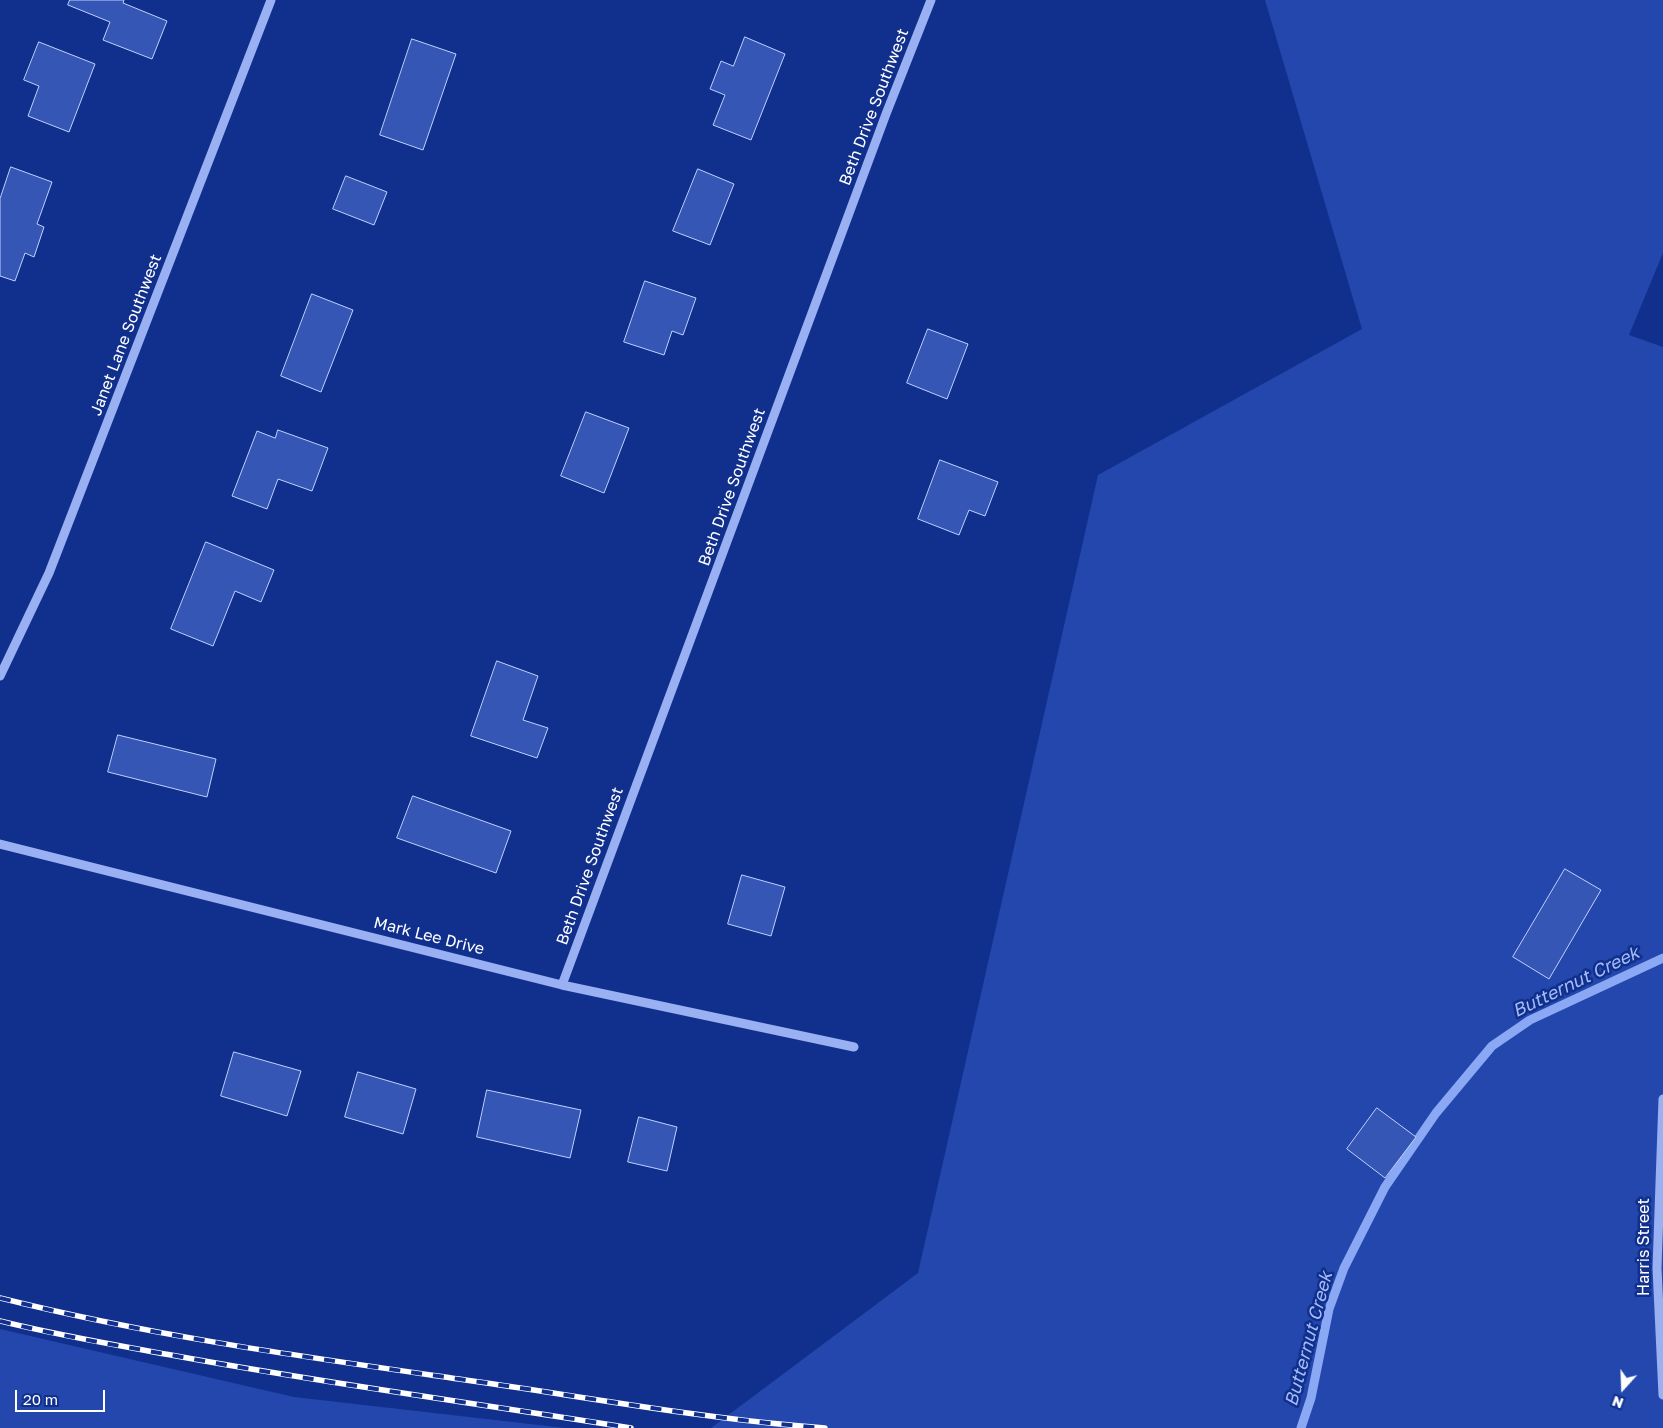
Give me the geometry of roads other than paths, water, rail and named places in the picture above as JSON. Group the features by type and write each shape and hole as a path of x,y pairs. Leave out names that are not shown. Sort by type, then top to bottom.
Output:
{"street":[{"name":"Janet Lane Southwest","path":"0,676 49,573 271,0"},
{"name":"Beth Drive Southwest","path":"562,985 886,114 931,0"},
{"name":"Mark Lee Drive","path":"0,844 562,985 854,1047"},
{"name":"Harris Street","path":"1663,1099 1657,1268 1663,1395"}],"waterway":[{"name":"Butternut Creek","path":"1301,1428 1311,1398 1329,1309 1344,1268 1385,1187 1436,1113 1492,1046 1530,1020 1663,958"}],"railway":[{"path":"0,1298 114,1324 286,1354 687,1413 825,1428"},
{"path":"0,1321 238,1367 631,1428"}]}
